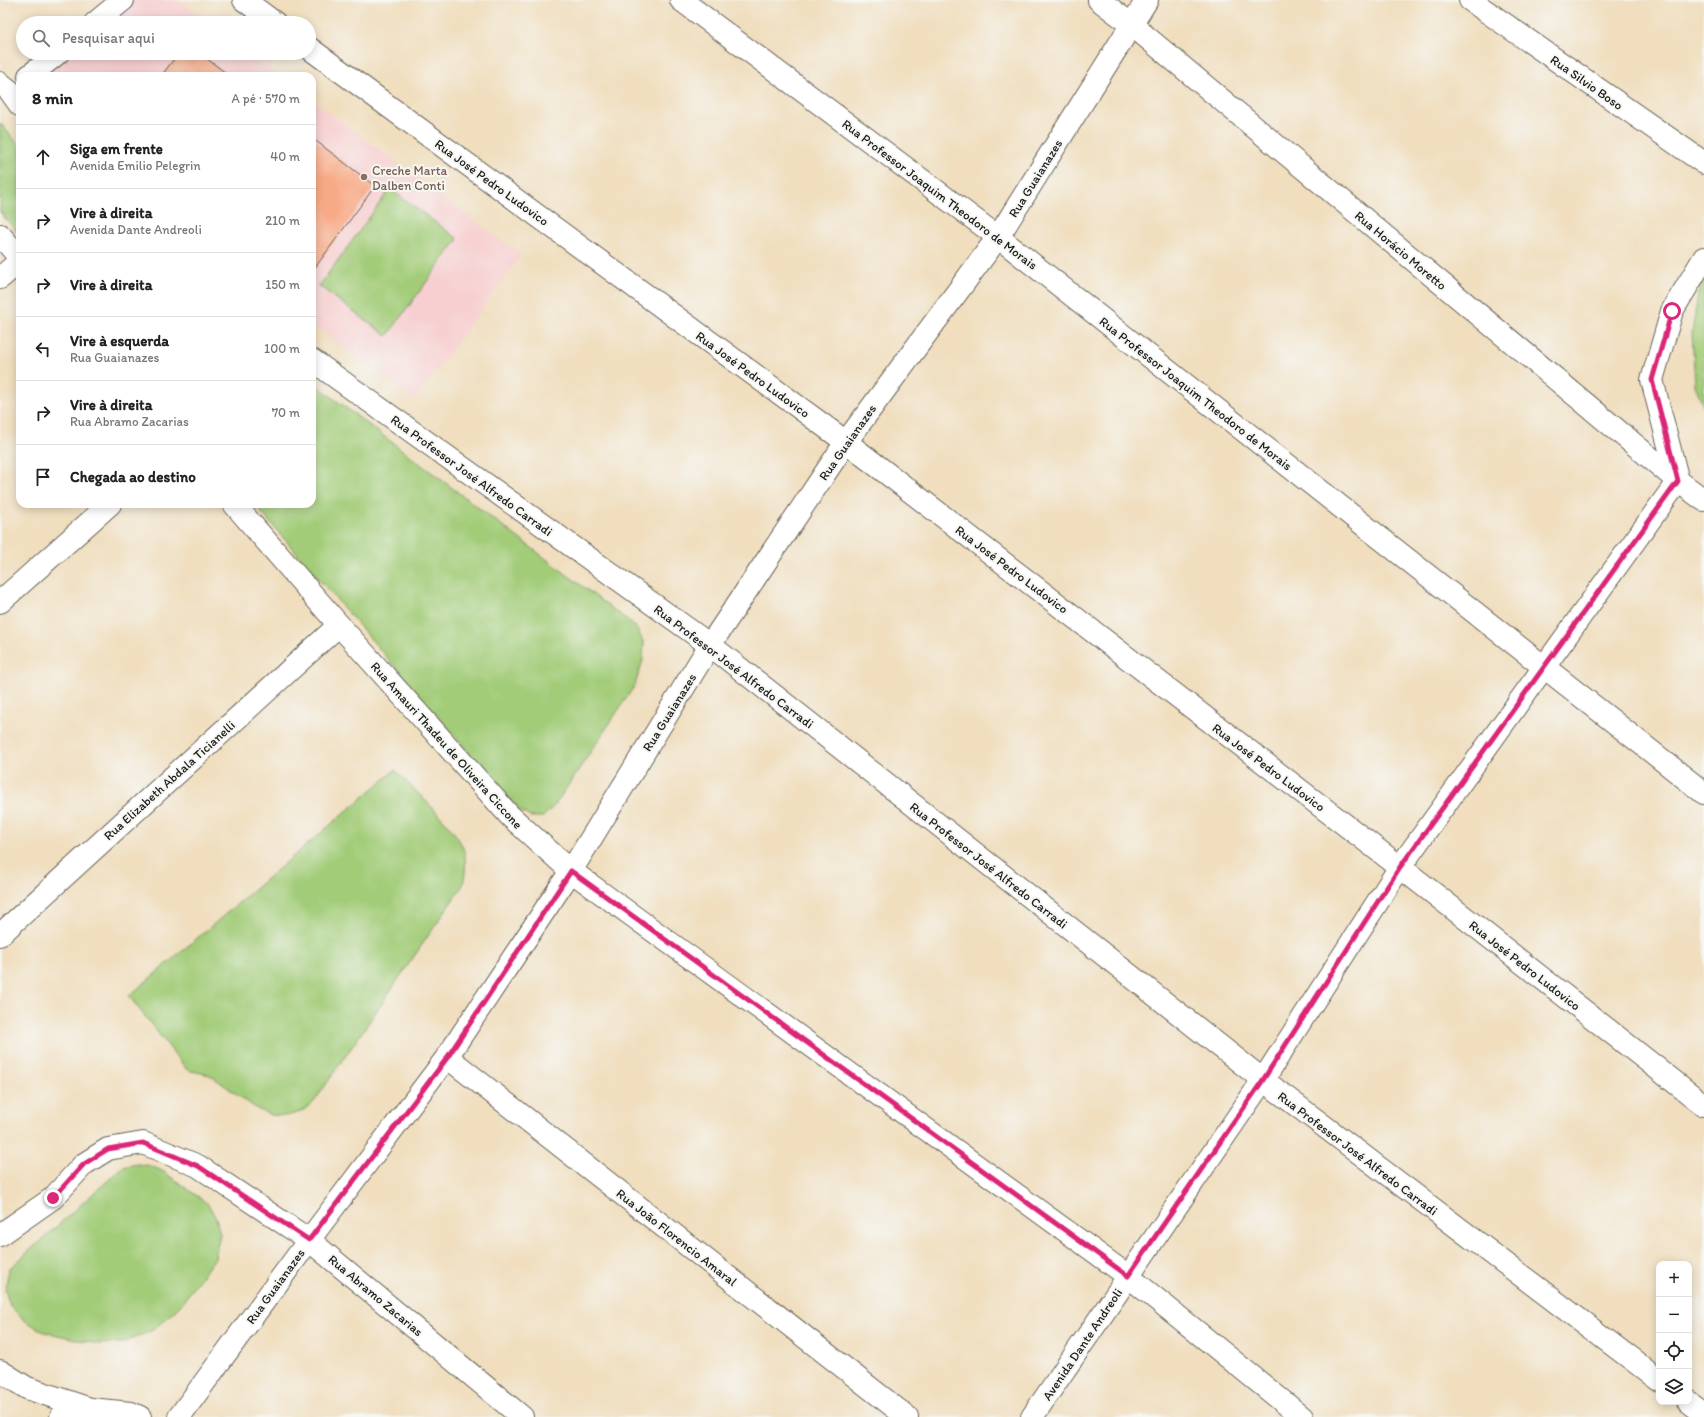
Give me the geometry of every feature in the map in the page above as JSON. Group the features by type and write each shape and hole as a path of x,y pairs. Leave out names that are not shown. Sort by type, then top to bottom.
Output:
{"street":[{"path":"104,16 123,0"},
{"path":"244,0 266,16"},
{"name":"Rua Professor Joaquim Theodoro de Morais","path":"681,0 998,237 1704,793"},
{"name":"Rua Horácio Moretto","path":"1099,0 1132,25 1678,481 1704,500"},
{"name":"Rua Guaianazes","path":"179,1417 309,1240 447,1058 571,871 710,645 846,442 998,237 1148,0"},
{"name":"Rua Silvio Boso","path":"1470,0 1704,163"},
{"name":"Rua José Pedro Ludovico","path":"316,53 846,442 1400,867 1704,1105"},
{"path":"34,72 49,60"},
{"path":"0,235 16,253"},
{"path":"1678,481 1652,380 1672,311 1704,258"},
{"path":"0,278 16,264"},
{"name":"Rua Professor José Alfredo Carradi","path":"316,363 710,645 1263,1080 1656,1378"},
{"name":"Avenida Dante Andreoli","path":"1032,1417 1263,1080 1400,867 1678,481"},
{"path":"0,602 106,508"},
{"name":"Rua Amauri Thadeu de Oliveira Ciccone","path":"237,508 339,625 510,816 571,871 1128,1276 1302,1417"},
{"name":"Rua Elizabeth Abdala Ticianelli","path":"0,936 339,625"},
{"name":"Rua João Florencio Amaral","path":"447,1058 908,1417"},
{"name":"Rua Abramo Zacarias","path":"0,1235 53,1198 84,1164 108,1149 143,1143 198,1166 309,1240 522,1417"},
{"path":"0,1371 27,1388 90,1410 131,1413 140,1417"},
{"path":"1692,1405 1704,1414"},
{"path":"61,1417 90,1410"}],"shaded area":[{"path":"126,0 178,0 200,16 108,16"},
{"path":"59,60 258,60 275,72 49,72"},
{"name":"Creche Marta Dalben Conti","path":"316,103 521,255 415,400 316,327"}],"green space":[{"path":"0,123 16,141 16,230 0,212"},
{"path":"390,189 458,239 387,336 319,286"},
{"path":"1704,277 1704,407 1695,385 1692,333 1700,281"},
{"path":"316,385 635,626 644,643 643,660 635,685 555,805 543,817 530,817 518,809 257,508 316,508"},
{"path":"395,770 454,832 460,842 464,851 465,859 463,885 314,1102 301,1112 286,1116 271,1115 257,1109 210,1075 187,1070 129,996"},
{"path":"137,1164 151,1166 164,1172 208,1204 216,1218 220,1234 215,1258 179,1307 153,1330 123,1343 98,1344 44,1332 24,1320 10,1306 5,1290 9,1269 123,1167"}],"building":[{"path":"174,60 208,60 225,72 164,72"},
{"path":"316,141 375,186 316,266"}],"place":[{"name":"Creche Marta Dalben Conti","path":"364,177"}],"route":[{"path":"53,1198 84,1164 108,1149 143,1143 198,1166 309,1240 447,1058 571,871 1128,1276 1263,1080 1400,867 1678,481 1652,380 1672,311"}]}
